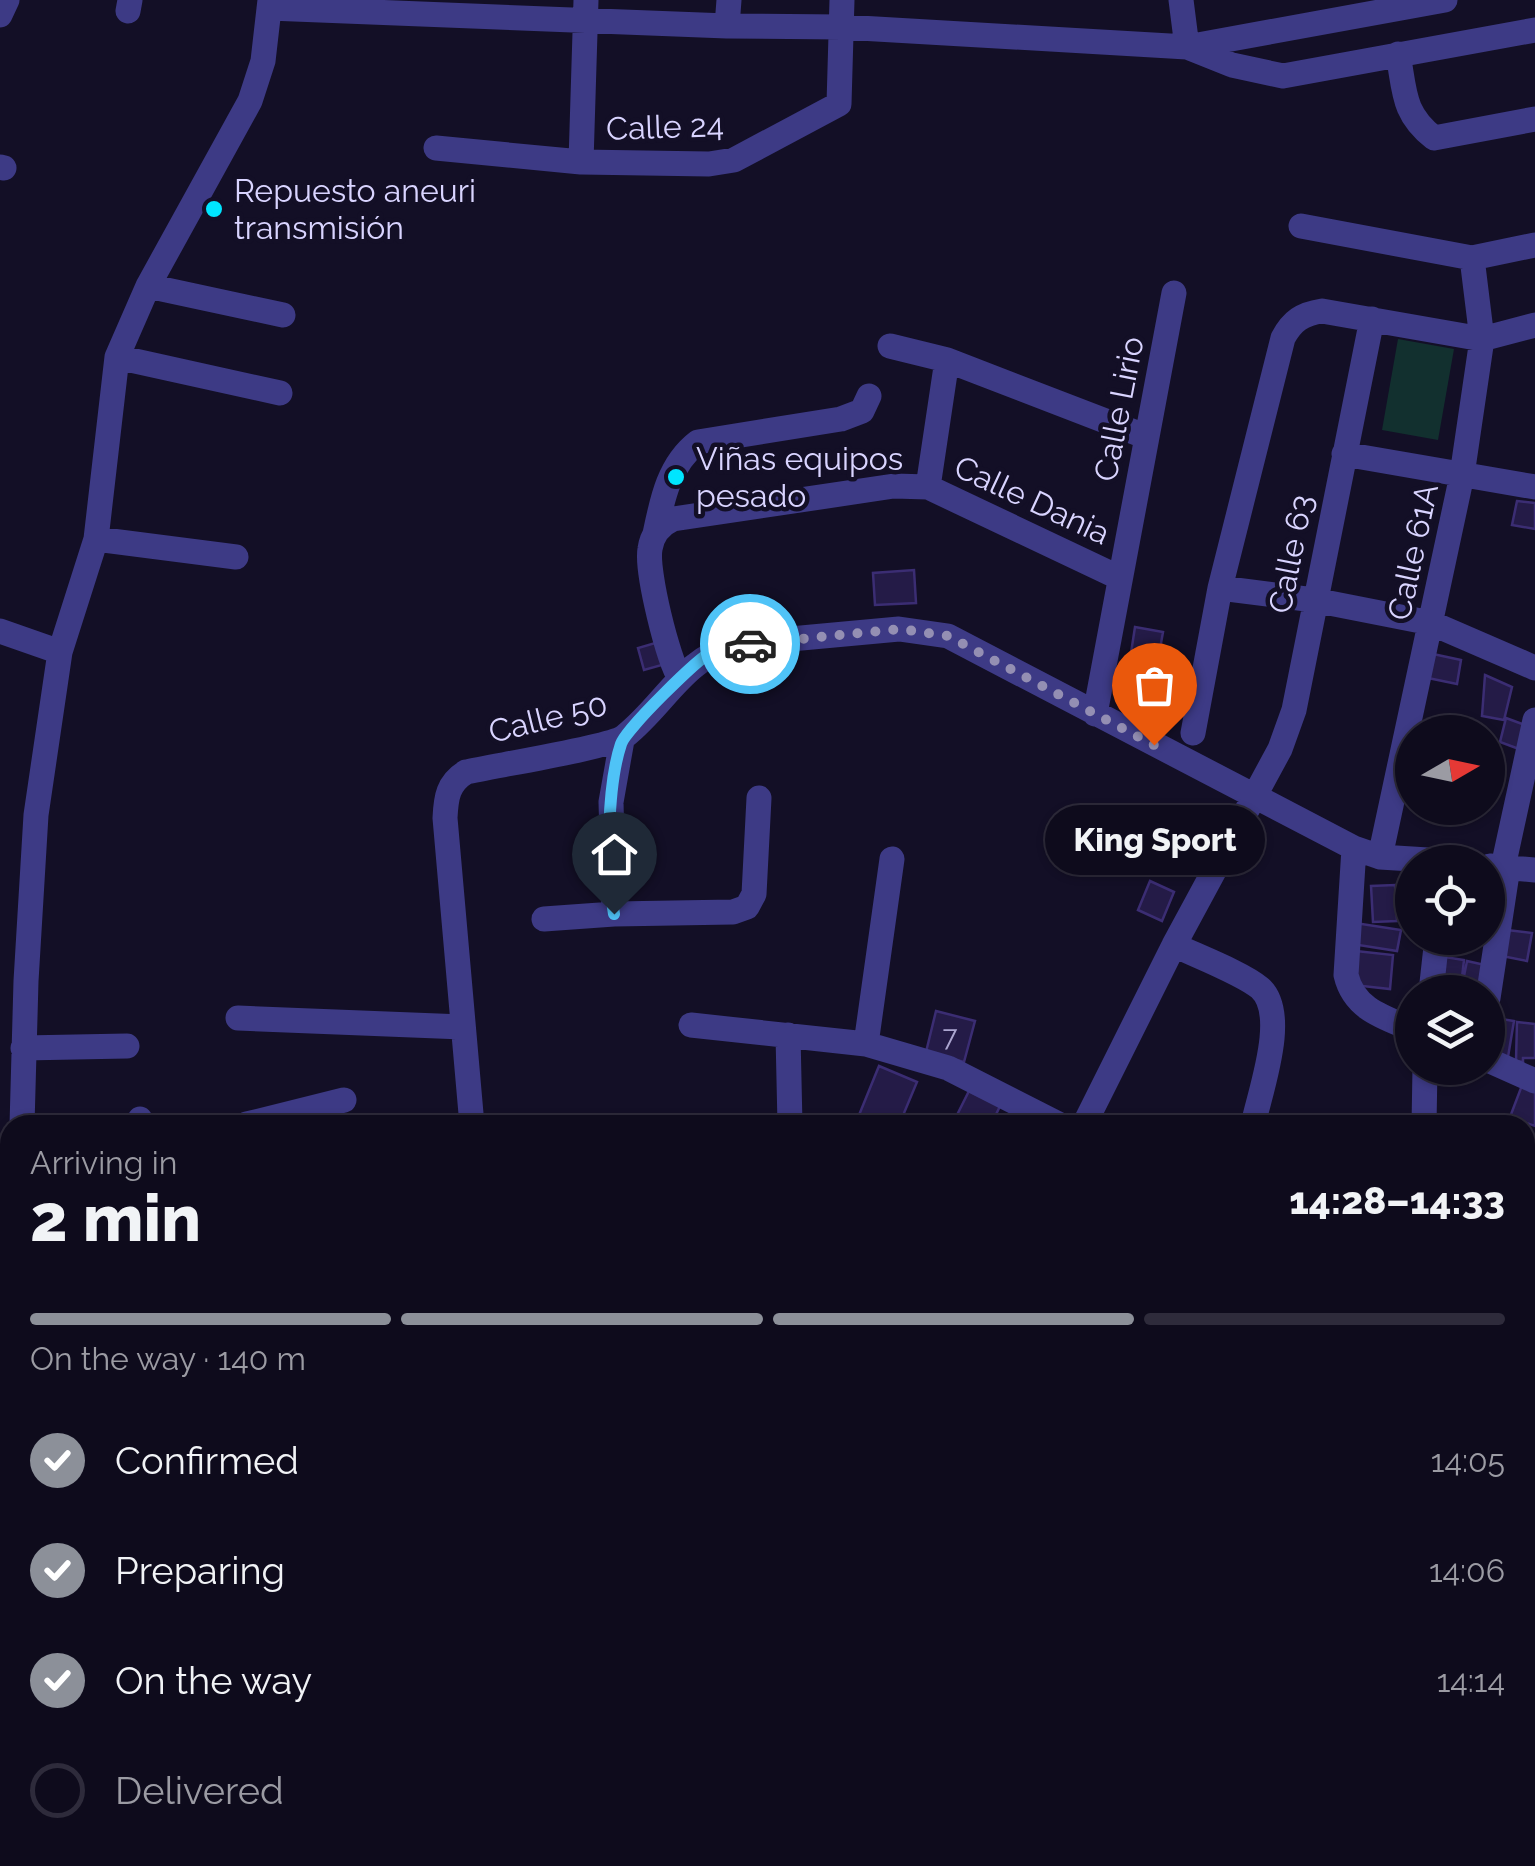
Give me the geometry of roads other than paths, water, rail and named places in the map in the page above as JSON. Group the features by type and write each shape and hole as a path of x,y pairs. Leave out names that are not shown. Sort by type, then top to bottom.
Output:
{"street":[{"path":"0,14 8,0"},
{"path":"727,26 728,0"},
{"name":"Calle 24","path":"436,148 581,162 710,164 734,160 839,104 842,0"},
{"path":"1181,0 1187,47"},
{"path":"22,1115 36,814 60,652 96,539 117,357 148,286 250,101 263,60 270,4 586,10 727,26 842,27 1187,47 1446,0"},
{"path":"581,162 586,10"},
{"path":"1187,47 1232,66 1282,76 1535,30"},
{"path":"1398,54 1409,110 1416,123 1434,138 1535,119"},
{"path":"1301,226 1472,258 1535,245"},
{"name":"Calle 61A","path":"1380,857 1462,474 1482,339 1472,258"},
{"path":"148,286 283,315"},
{"name":"Calle Lirio","path":"1094,714 1174,294"},
{"path":"1192,733 1220,588 1283,338 1290,325 1300,317 1322,311 1482,339 1535,325"},
{"name":"Calle 63","path":"1089,1115 1174,944 1280,748 1294,710 1372,319"},
{"path":"890,346 947,360 1147,437"},
{"path":"117,357 280,392"},
{"path":"928,486 947,360"},
{"path":"680,678 669,658 649,558 672,474 688,450 714,437 841,420 862,411 868,396"},
{"path":"1344,454 1535,486"},
{"name":"Calle Dania","path":"655,534 662,524 673,519 894,486 928,486 1120,578"},
{"path":"96,539 236,556"},
{"path":"1220,588 1314,600 1432,623 1535,668"},
{"name":"Calle 50","path":"471,1115 444,818 449,788 466,772 622,740 695,662 736,644 900,629 948,636 1354,848 1395,858"},
{"path":"0,632 60,652"},
{"path":"1504,845 1535,720"},
{"path":"614,914 611,802 622,740"},
{"path":"544,919 733,912 747,907 754,894 759,798"},
{"path":"1354,848 1348,985 1371,1012 1395,1022"},
{"path":"866,1044 892,859"},
{"path":"1505,868 1535,870"},
{"path":"1174,944 1258,987 1272,1002 1274,1028 1255,1115"},
{"path":"238,1018 463,1027"},
{"path":"691,1025 866,1044 948,1068 1040,1115"},
{"path":"788,1035 790,1115"},
{"path":"23,1048 127,1046"},
{"path":"1505,1067 1535,1080"},
{"path":"1424,1115 1425,1085"},
{"path":"311,1115 344,1100"}],"place":[{"name":"Repuesto aneuri transmisión","path":"214,209"},
{"name":"Viñas equipos pesado","path":"676,477"},
{"name":"King Sport","path":"1154,745"}]}
